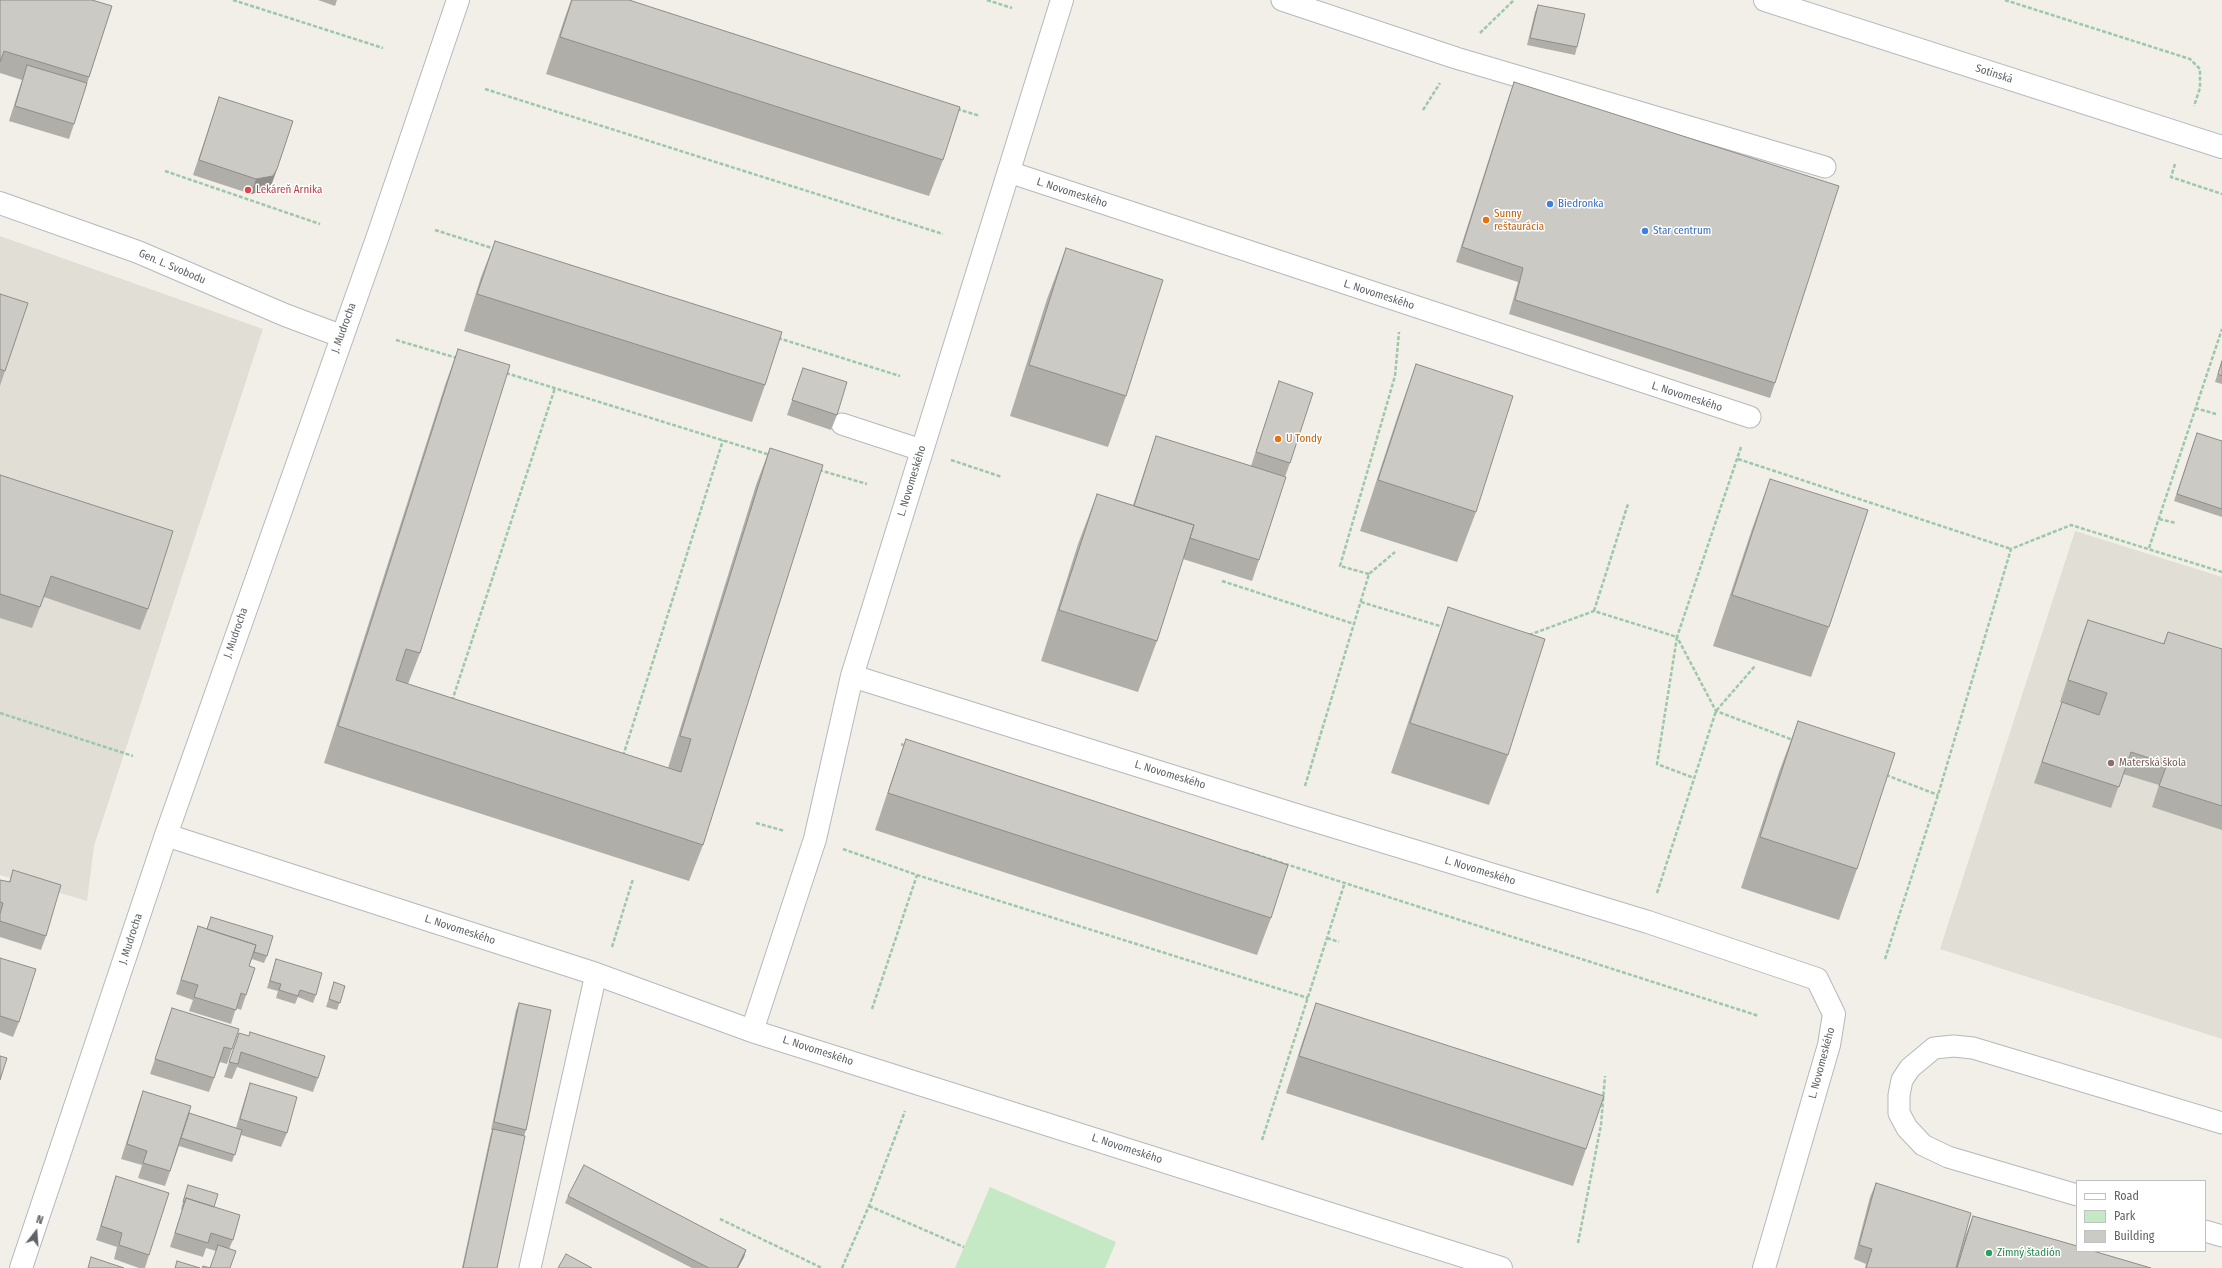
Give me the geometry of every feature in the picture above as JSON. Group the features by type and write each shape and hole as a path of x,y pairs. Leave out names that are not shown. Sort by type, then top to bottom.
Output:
{"street":[{"name":"J. Mudrocha","path":"21,1268 166,834 458,0"},
{"name":"L. Novomeského","path":"752,1031 815,839 852,676 1062,0"},
{"name":"Sotinská","path":"1765,0 2222,147"},
{"name":"Gen. L. Svobodu","path":"0,203 138,252 285,315 341,336"},
{"name":"L. Novomeského","path":"852,676 1296,815 1648,922 1817,979 1834,1014 1829,1045 1764,1268"},
{"name":"L. Novomeského","path":"166,834 596,974 752,1031 1501,1268"}],"lane":[{"path":"1282,0 1456,58 1825,167"},
{"name":"L. Novomeského","path":"1009,172 1750,417"},
{"path":"842,424 921,450"},
{"path":"530,1268 596,974"},
{"path":"2076,1195 1948,1157 1924,1145 1907,1128 1899,1113 1899,1095 1902,1080 1910,1068 1934,1048 1954,1046 1972,1048 2222,1122"},
{"path":"2206,1231 2222,1236"}],"path":[{"path":"233,0 383,48"},
{"path":"987,0 1012,8"},
{"path":"2005,0 2190,59 2200,69 2200,88 2196,97"},
{"path":"485,89 943,234"},
{"path":"950,106 980,116"},
{"path":"2173,170 2171,177 2222,194"},
{"path":"165,171 320,224"},
{"path":"435,230 496,249"},
{"path":"1369,574 1340,566 1395,376 1402,302"},
{"path":"2149,548 2222,329"},
{"path":"770,336 900,376"},
{"path":"396,340 464,360"},
{"path":"502,372 776,456"},
{"path":"450,707 555,388"},
{"path":"2195,408 2216,414"},
{"path":"1694,778 1657,764 1677,637 1738,459 1750,417"},
{"path":"622,758 724,440"},
{"path":"921,450 1002,477"},
{"path":"1738,459 2011,549 2071,525 2149,548 2222,572"},
{"path":"814,468 867,484"},
{"path":"1594,611 1628,504"},
{"path":"2159,519 2176,523"},
{"path":"1886,958 1938,795 2011,549"},
{"path":"1296,815 1369,574 1395,552"},
{"path":"1222,581 1354,624"},
{"path":"1361,602 1449,629"},
{"path":"1522,637 1594,611 1677,637 1716,711 1797,742"},
{"path":"1648,922 1716,711 1755,666"},
{"path":"0,713 132,756"},
{"path":"901,744 908,747"},
{"path":"1878,772 1938,795"},
{"path":"756,823 815,839 917,875 1308,998"},
{"path":"1239,849 1759,1016"},
{"path":"872,1009 917,875"},
{"path":"596,974 608,959 633,879"},
{"path":"1262,1140 1345,882"},
{"path":"1327,938 1339,942"},
{"path":"1578,1243 1601,1125 1605,1076"},
{"path":"842,1268 869,1206 916,1083"},
{"path":"869,1206 964,1247"},
{"path":"720,1219 822,1268"},
{"path":"810,1268 813,1263"}],"shaded area":[{"path":"0,236 263,329 94,846 87,901 0,875"},
{"name":"Materská škola","path":"2075,531 2222,577 2222,1039 1940,949"}],"green space":[{"path":"990,1187 1116,1242 1105,1268 955,1268"}],"building":[{"path":"0,0 92,0 112,6 89,77 4,51 0,62"},
{"path":"572,0 629,0 960,107 943,160 560,37"},
{"path":"1538,5 1585,14 1577,47 1530,38"},
{"path":"27,65 87,83 74,124 15,106"},
{"name":"Star centrum","path":"1514,82 1839,186 1775,383 1515,300 1523,268 1462,247"},
{"path":"219,97 293,121 277,169 273,176 256,179 199,160"},
{"path":"495,241 782,332 765,385 477,294"},
{"path":"1066,248 1163,280 1126,396 1029,365"},
{"path":"0,294 28,303 5,371 0,369"},
{"path":"458,349 510,365 420,653 406,649 396,680 681,772 691,739 680,736 770,448 823,465 703,845 338,726"},
{"path":"2222,361 2222,376 2218,374"},
{"path":"1416,364 1513,396 1476,512 1378,480"},
{"path":"803,368 847,382 837,415 792,400"},
{"path":"1279,381 1313,393 1290,463 1256,452"},
{"path":"2197,433 2222,441 2222,509 2177,494"},
{"path":"1156,436 1286,477 1259,560 1190,538 1194,525 1134,506"},
{"path":"0,475 173,531 148,609 51,576 40,607 0,594"},
{"path":"1770,479 1868,510 1829,627 1732,595"},
{"path":"1097,494 1194,525 1157,641 1059,610"},
{"path":"1448,607 1545,639 1508,755 1410,723"},
{"path":"2088,620 2164,644 2168,632 2222,649 2222,806 2159,786 2167,764 2131,752 2119,787 2042,762 2062,702 2099,715 2107,693 2068,680"},
{"path":"1798,721 1895,753 1857,869 1760,837"},
{"path":"906,739 1288,865 1271,918 888,793"},
{"path":"13,870 61,885 46,936 0,921 3,903 0,902 0,880 10,882"},
{"path":"211,917 273,936 267,956 254,952 256,945 207,929"},
{"path":"198,926 256,945 249,966 255,968 246,995 241,993 236,1010 194,997 198,985 181,980"},
{"path":"0,958 36,969 19,1022 0,1016"},
{"path":"276,959 322,973 316,995 300,990 298,996 279,990 281,984 270,981"},
{"path":"334,982 345,986 340,1003 329,999"},
{"path":"519,1003 551,1010 526,1130 494,1122"},
{"path":"1316,1003 1604,1096 1586,1149 1299,1056"},
{"path":"172,1008 239,1029 232,1049 224,1047 214,1078 155,1059"},
{"path":"250,1032 325,1056 318,1078 241,1052 238,1064 229,1062 239,1033 249,1036"},
{"path":"0,1056 7,1058 0,1080"},
{"path":"250,1083 297,1097 287,1133 240,1119"},
{"path":"143,1091 191,1106 170,1171 143,1163 147,1151 127,1144"},
{"path":"189,1113 242,1130 235,1155 181,1138"},
{"path":"493,1129 525,1136 497,1268 463,1268"},
{"path":"584,1165 746,1250 737,1268 709,1268 568,1196"},
{"path":"116,1176 169,1193 149,1255 119,1245 122,1233 101,1226"},
{"path":"1876,1183 1971,1213 1956,1268 1866,1268 1872,1249 1859,1245"},
{"path":"188,1185 218,1194 214,1207 186,1198 185,1202 183,1202"},
{"path":"186,1198 240,1215 233,1240 211,1233 208,1243 175,1233"},
{"path":"1973,1216 2076,1246 2076,1252 2096,1252 2151,1268 1957,1268"},
{"path":"218,1245 236,1251 230,1268 210,1268"},
{"path":"566,1254 592,1268 558,1268"},
{"path":"91,1257 124,1268 88,1268"},
{"path":"177,1261 200,1268 175,1268"}],"place":[{"name":"Lekáreň Arnika","path":"248,190"},
{"name":"Biedronka","path":"1550,204"},
{"name":"Sunny reštaurácia","path":"1486,220"},
{"name":"Star centrum","path":"1645,231"},
{"name":"U Tondy","path":"1278,439"},
{"name":"Materská škola","path":"2111,763"},
{"name":"Zimný štadión","path":"1989,1253"}]}
